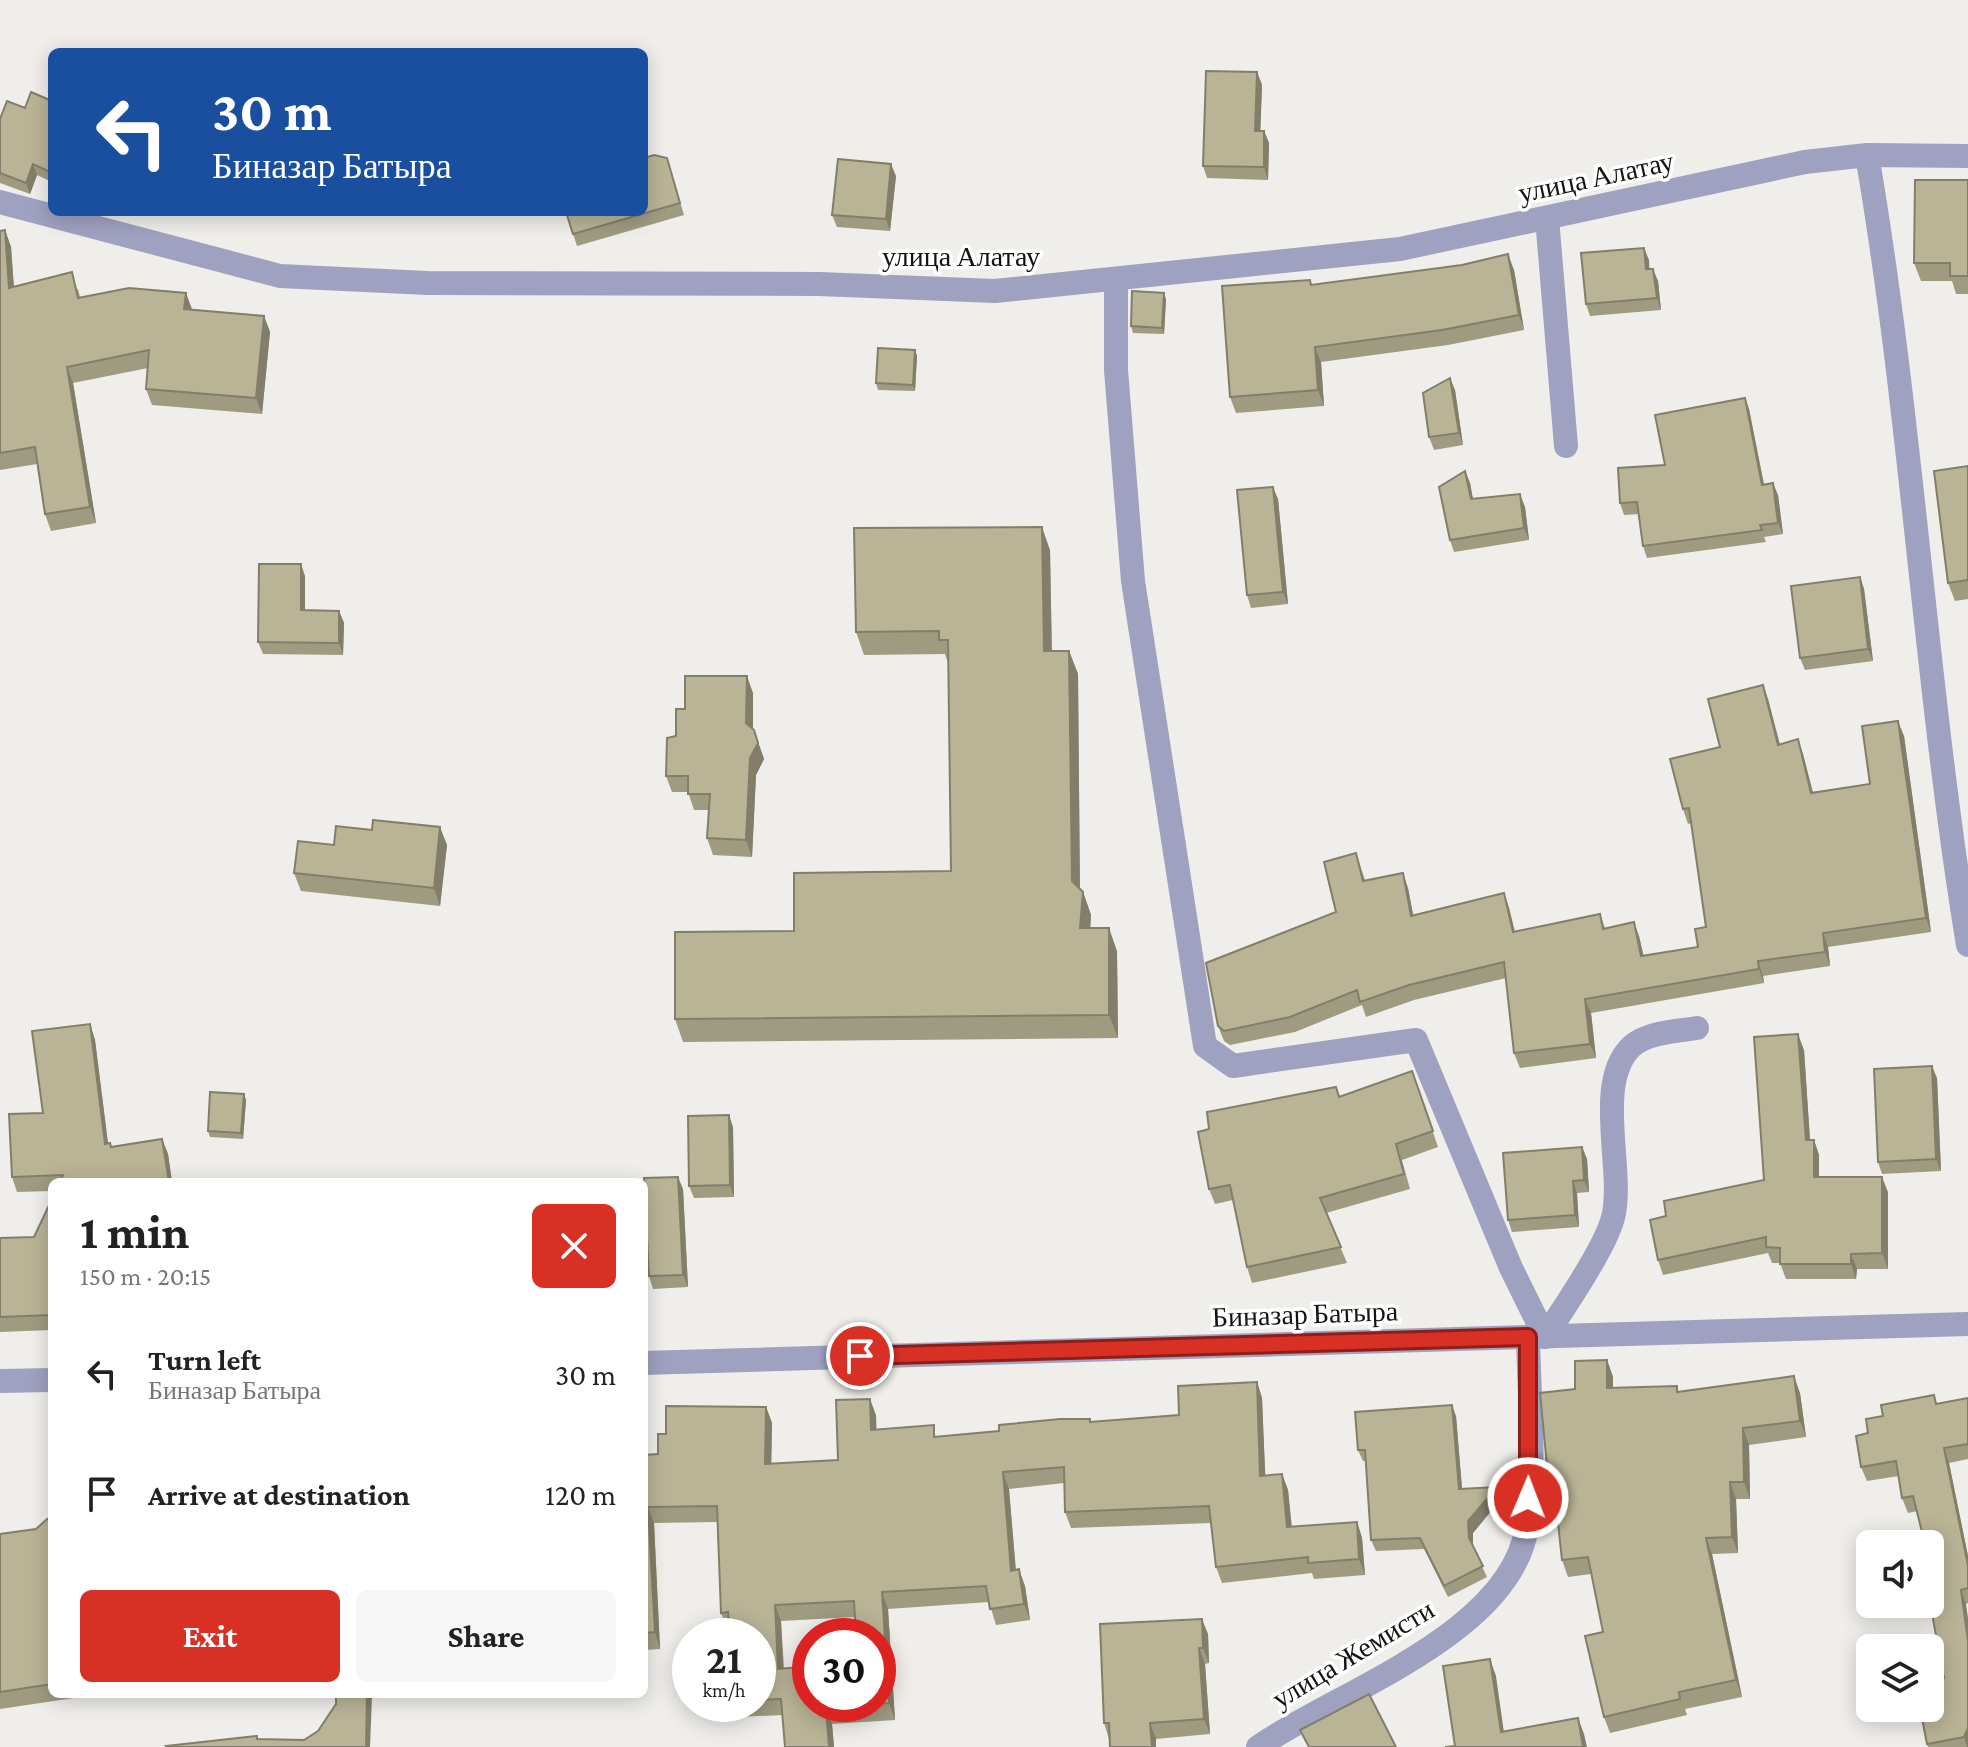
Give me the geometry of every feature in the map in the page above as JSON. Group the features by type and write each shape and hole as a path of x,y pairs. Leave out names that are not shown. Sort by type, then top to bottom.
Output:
{"street":[{"name":"улица Алатау","path":"53,216 280,276 427,283 819,284 995,291 1400,249 1805,162 1867,155 1968,156"},
{"path":"1867,155 1888,276 1952,848 1968,945"},
{"name":"улица Алатау","path":"0,202 48,215"},
{"path":"1547,218 1566,446"},
{"path":"1116,279 1116,370 1133,581 1205,1046 1233,1066 1416,1040 1537,1337"},
{"path":"1537,1337 1579,1284 1614,1215 1617,1152 1611,1098 1618,1065 1634,1044 1659,1034 1697,1028"},
{"name":"Биназар Батыра","path":"648,1363 1968,1324"},
{"name":"улица Жемисти","path":"1258,1747 1289,1725 1427,1652 1475,1613 1511,1571 1527,1528 1537,1337"},
{"path":"0,1381 48,1380"}],"building":[{"path":"1206,71 1257,72 1255,131 1264,131 1264,167 1203,166"},
{"path":"31,92 48,99 48,171 33,164 26,183 0,173 0,119 7,101 25,108"},
{"path":"648,157 667,158 680,203 648,212"},
{"path":"838,159 891,164 886,219 832,215"},
{"path":"1915,180 1968,180 1968,276 1950,276 1950,263 1914,263"},
{"path":"567,216 635,216 573,234"},
{"path":"5,230 9,288 72,272 78,298 129,288 186,293 184,309 264,316 256,398 146,389 149,350 67,367 90,507 45,514 35,447 0,453 0,231"},
{"path":"1644,248 1646,269 1653,269 1657,298 1586,304 1581,253"},
{"path":"1508,254 1519,315 1442,330 1315,347 1318,390 1230,397 1222,286 1310,280 1311,285 1462,265"},
{"path":"1132,291 1164,293 1162,328 1131,326"},
{"path":"878,348 915,350 913,385 876,383"},
{"path":"1450,378 1459,433 1429,437 1423,393"},
{"path":"1745,398 1762,485 1773,483 1778,523 1760,525 1762,530 1643,546 1637,502 1620,503 1618,468 1665,465 1655,415"},
{"path":"1968,466 1968,580 1948,583 1934,471"},
{"path":"1465,471 1471,499 1520,494 1524,528 1450,540 1439,487"},
{"path":"1273,487 1283,592 1247,595 1237,490"},
{"path":"1042,527 1044,651 1069,651 1072,881 1083,892 1080,928 1109,928 1109,1015 675,1019 675,932 794,931 794,873 951,871 948,640 939,640 939,631 856,632 854,528"},
{"path":"259,564 301,564 301,610 339,611 339,643 258,642"},
{"path":"1860,577 1868,649 1800,658 1791,586"},
{"path":"685,676 747,676 746,723 754,730 758,743 750,758 746,840 707,838 710,794 688,794 688,776 666,776 667,738 676,736 676,709 685,709"},
{"path":"1763,685 1778,745 1798,739 1811,793 1870,784 1862,726 1898,721 1926,918 1823,933 1825,952 1758,961 1759,969 1585,999 1590,1044 1514,1053 1504,962 1409,985 1360,1002 1357,990 1290,1017 1224,1031 1218,1026 1206,963 1336,912 1324,862 1356,853 1363,881 1403,873 1411,916 1504,893 1513,932 1600,914 1603,929 1634,922 1641,956 1698,947 1695,929 1706,927 1689,808 1683,809 1670,759 1720,747 1708,699"},
{"path":"373,820 440,827 434,888 294,873 298,841 334,845 336,826 372,830"},
{"path":"90,1024 105,1144 110,1143 111,1147 162,1139 168,1178 12,1177 9,1114 43,1113 32,1031"},
{"path":"1798,1034 1806,1140 1814,1140 1814,1177 1882,1177 1882,1253 1851,1254 1851,1264 1780,1264 1780,1248 1766,1247 1766,1237 1658,1260 1650,1220 1666,1216 1664,1201 1764,1180 1754,1037"},
{"path":"1932,1066 1936,1159 1878,1162 1874,1069"},
{"path":"1412,1071 1433,1131 1396,1144 1404,1174 1320,1198 1341,1247 1247,1267 1230,1185 1209,1189 1198,1132 1209,1129 1207,1112 1336,1087 1339,1097"},
{"path":"210,1092 244,1094 241,1133 208,1131"},
{"path":"729,1115 730,1185 689,1186 688,1116"},
{"path":"1582,1147 1584,1180 1573,1181 1575,1215 1508,1220 1503,1153"},
{"path":"678,1177 683,1275 649,1276 648,1178 644,1178"},
{"path":"48,1207 48,1315 0,1317 0,1238 34,1237"},
{"path":"1607,1360 1607,1388 1677,1386 1677,1392 1794,1376 1800,1421 1743,1428 1744,1482 1730,1482 1732,1537 1706,1538 1736,1680 1679,1692 1680,1699 1604,1717 1585,1636 1603,1632 1588,1557 1562,1560 1554,1486 1549,1487 1540,1393 1575,1389 1575,1361"},
{"path":"1257,1382 1260,1476 1282,1474 1287,1527 1357,1522 1359,1559 1308,1563 1308,1557 1216,1567 1209,1506 1065,1512 1064,1467 1003,1472 1011,1571 1019,1569 1024,1604 990,1609 986,1586 882,1592 884,1618 855,1618 854,1601 775,1605 776,1618 728,1618 728,1612 721,1613 717,1506 648,1507 648,1455 658,1454 658,1434 666,1434 666,1406 766,1407 765,1464 838,1460 836,1400 870,1399 871,1430 934,1425 934,1437 999,1431 999,1425 1060,1419 1090,1419 1090,1422 1179,1415 1178,1386"},
{"path":"1934,1395 1936,1404 1968,1398 1968,1444 1944,1448 1968,1566 1968,1588 1961,1590 1968,1641 1968,1728 1964,1737 1927,1744 1923,1722 1944,1722 1944,1634 1936,1634 1933,1618 1944,1618 1944,1530 1922,1530 1913,1496 1902,1498 1896,1461 1861,1467 1856,1436 1868,1433 1866,1419 1883,1416 1881,1405"},
{"path":"1452,1405 1459,1489 1497,1487 1468,1521 1469,1538 1483,1566 1444,1586 1420,1538 1371,1540 1365,1450 1358,1450 1355,1412"},
{"path":"648,1507 655,1632 648,1633"},
{"path":"47,1519 48,1685 0,1692 0,1534 36,1529"},
{"path":"1202,1619 1203,1648 1199,1648 1204,1719 1150,1723 1152,1747 1110,1747 1109,1723 1104,1723 1100,1624"},
{"path":"776,1626 778,1669 792,1668 792,1722 827,1722 829,1747 785,1747 781,1699 776,1699"},
{"path":"1490,1659 1501,1732 1578,1718 1583,1747 1445,1747 1455,1746 1443,1666"},
{"path":"1369,1694 1396,1747 1309,1747 1300,1730"},
{"path":"336,1698 367,1698 366,1747 166,1746 257,1736 257,1739 304,1740 318,1731 336,1704"}],"route":[{"path":"860,1356 1528,1337 1528,1498"}]}
